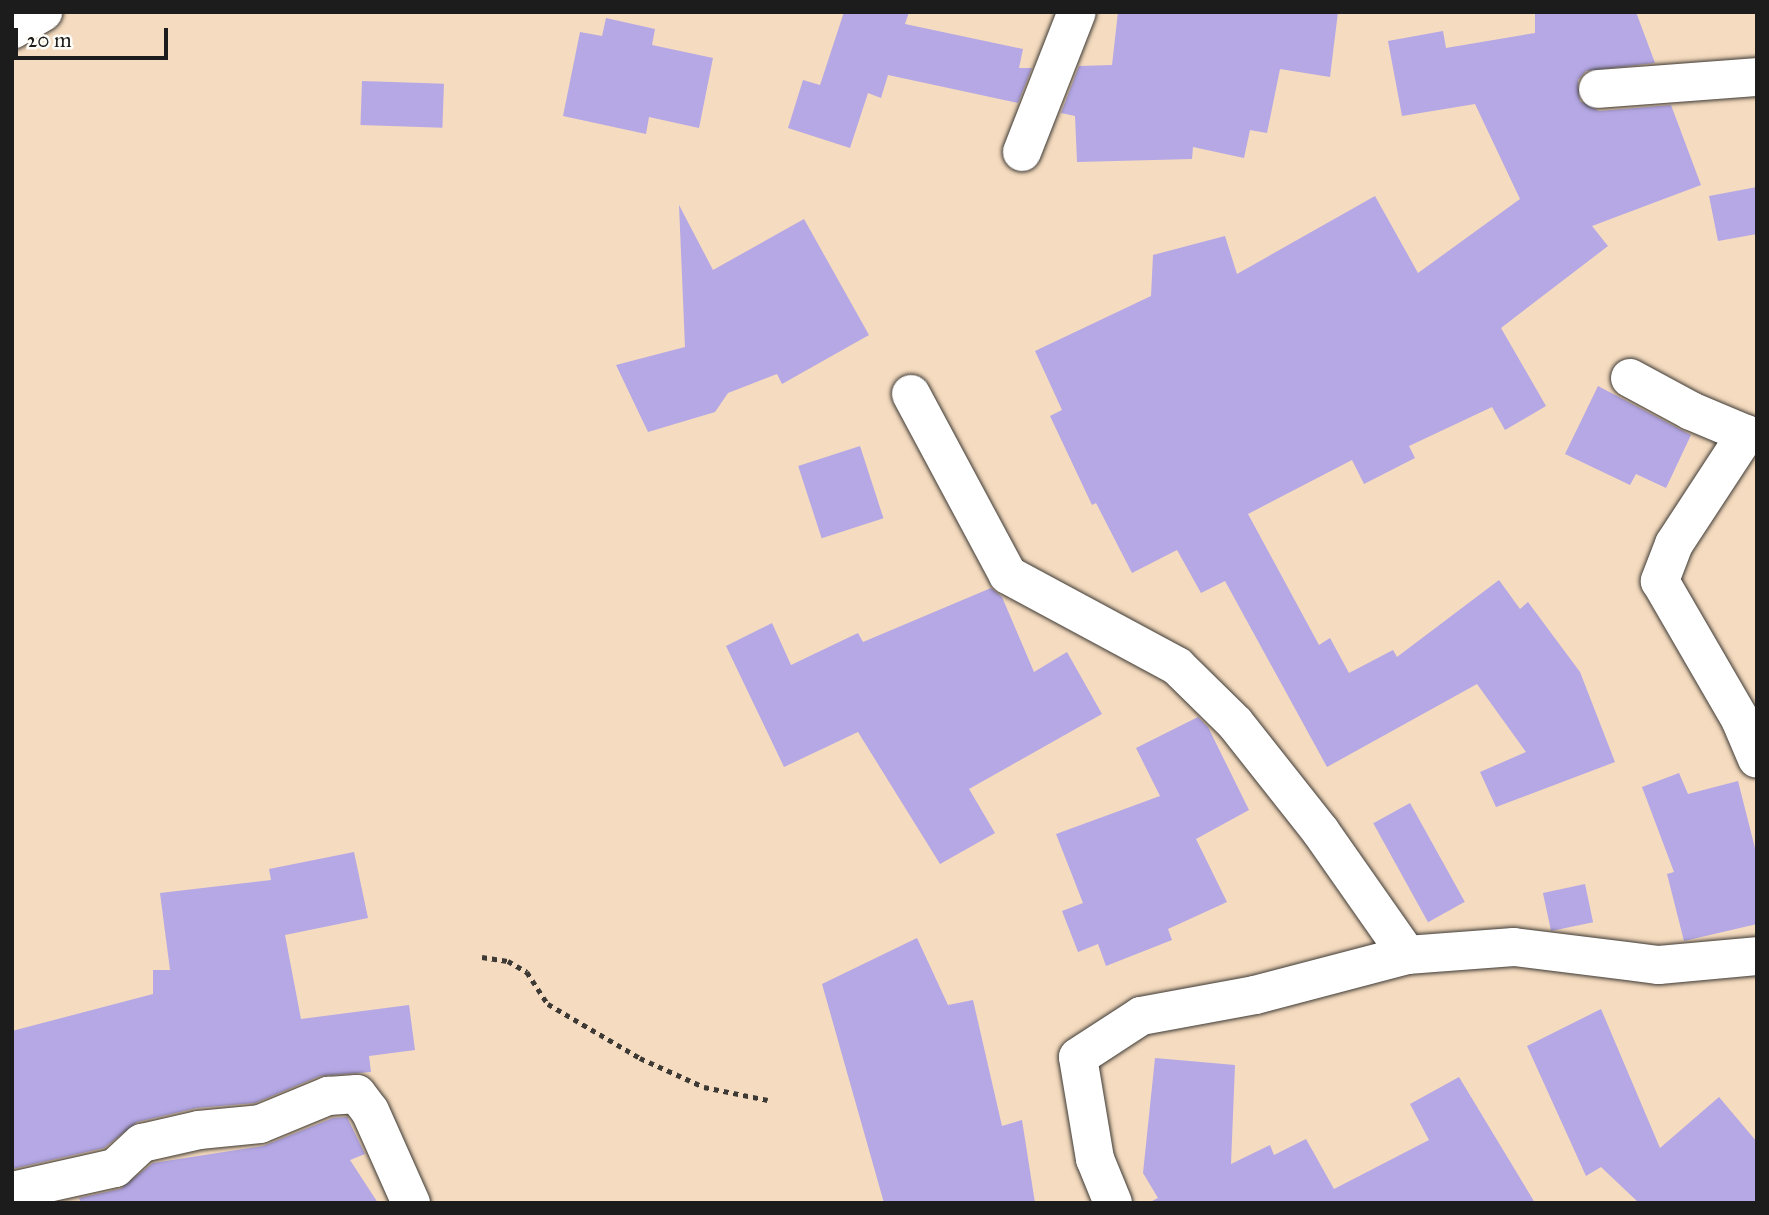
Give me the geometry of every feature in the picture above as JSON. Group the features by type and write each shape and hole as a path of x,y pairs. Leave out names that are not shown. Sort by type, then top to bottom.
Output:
{"street":[{"path":"12,30 43,12"},
{"path":"1022,152 1077,12"},
{"path":"1598,89 1757,77"},
{"path":"1630,378 1691,411 1746,434 1674,544 1660,580 1740,719 1757,760"},
{"path":"911,394 1008,575 1056,605 1177,666 1235,723 1321,832 1407,956"},
{"path":"1113,1203 1095,1159 1078,1057 1142,1016 1255,995 1407,956 1514,947 1660,965 1757,956"},
{"path":"12,1191 115,1168 142,1143 199,1129 260,1124 328,1096 357,1094 370,1111 411,1203"}],"path":[{"path":"482,957 508,961 527,972 548,1004 640,1058 704,1087 768,1100"}],"building":[{"path":"844,12 909,12 905,24 1023,49 1019,68 1032,68 1018,103 888,75 881,98 868,93 850,148 788,128 803,80 820,85"},
{"path":"1118,12 1338,12 1330,77 1280,69 1267,133 1250,130 1244,158 1193,147 1192,159 1077,162 1075,116 1061,113 1079,66 1112,65"},
{"path":"1535,12 1636,12 1655,63 1586,71 1578,80 1580,101 1599,111 1671,105 1701,185 1592,226 1608,246 1501,328 1546,406 1505,430 1492,407 1409,446 1415,458 1364,484 1352,460 1248,514 1319,645 1330,638 1349,673 1393,650 1397,657 1499,580 1520,609 1528,602 1580,672 1615,762 1496,807 1480,772 1526,752 1477,684 1327,767 1225,581 1201,593 1177,550 1132,573 1096,503 1092,505 1050,416 1062,410 1035,351 1151,296 1153,255 1225,236 1237,274 1375,196 1418,273 1520,199 1475,104 1402,116 1388,41 1443,31 1446,48 1535,33"},
{"path":"606,18 655,29 652,45 713,58 699,128 649,117 646,134 563,116 580,32 602,36"},
{"path":"362,81 444,84 442,128 360,125"},
{"path":"1757,187 1757,234 1718,241 1709,196"},
{"path":"679,205 713,270 804,219 869,335 782,384 777,374 728,393 715,412 648,432 616,365 685,347"},
{"path":"1598,386 1691,435 1666,488 1636,474 1630,485 1565,454"},
{"path":"860,446 883,518 822,538 798,466"},
{"path":"991,588 1002,597 1034,672 1067,652 1102,714 969,789 995,833 940,864 858,732 784,767 726,646 772,623 791,665 858,633 863,642"},
{"path":"1198,717 1208,727 1249,810 1196,839 1227,902 1168,929 1172,940 1106,966 1098,944 1078,952 1062,911 1083,903 1056,834 1160,796 1136,748"},
{"path":"1679,773 1688,794 1738,781 1757,856 1757,924 1684,941 1667,874 1674,872 1642,787"},
{"path":"1410,803 1465,902 1428,922 1373,823"},
{"path":"354,852 368,918 285,935 301,1019 409,1005 415,1050 369,1056 371,1072 320,1076 255,1103 197,1108 137,1122 104,1148 12,1169 12,1031 153,994 153,970 170,970 160,893 271,880 269,869"},
{"path":"1585,884 1593,922 1551,931 1543,893"},
{"path":"917,938 948,1005 973,1000 1002,1126 1022,1120 1035,1203 884,1203 822,984"},
{"path":"1601,1009 1660,1148 1719,1097 1757,1142 1757,1203 1639,1203 1601,1167 1586,1176 1527,1046"},
{"path":"1155,1058 1235,1065 1231,1164 1270,1145 1274,1155 1306,1139 1334,1189 1429,1140 1410,1104 1459,1077 1535,1203 1148,1203 1158,1198 1143,1173"},
{"path":"347,1117 365,1154 350,1160 378,1203 81,1203 79,1198 120,1189 153,1163 263,1146 333,1118"}]}
